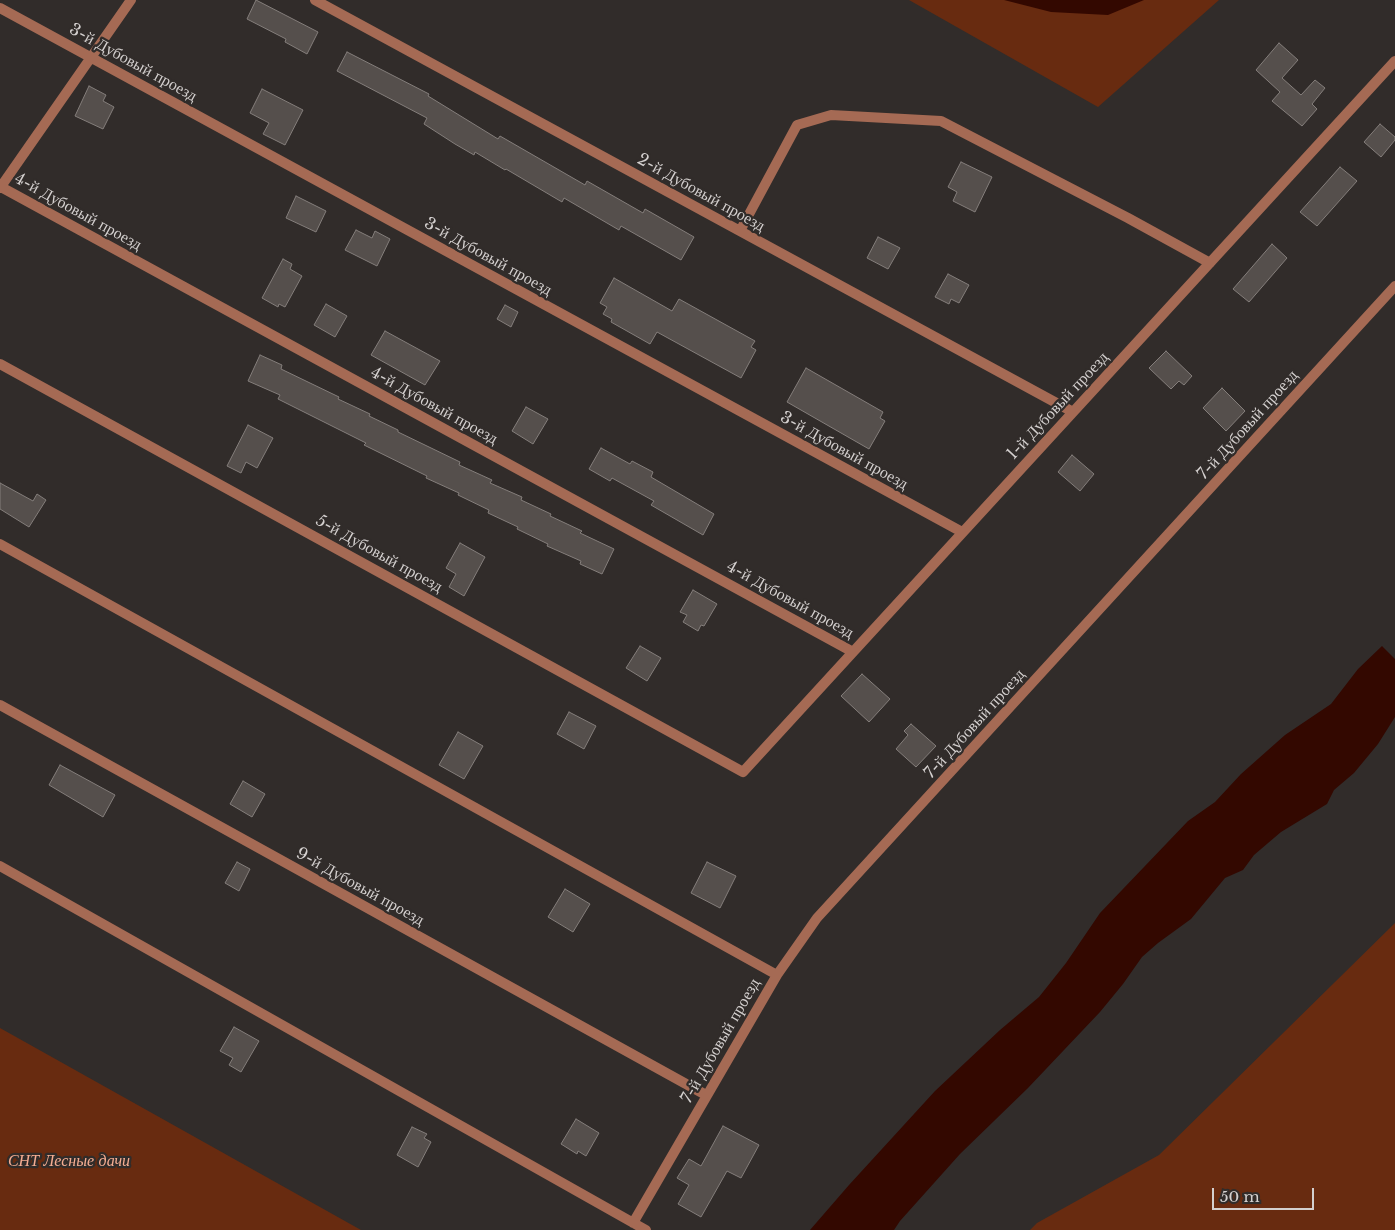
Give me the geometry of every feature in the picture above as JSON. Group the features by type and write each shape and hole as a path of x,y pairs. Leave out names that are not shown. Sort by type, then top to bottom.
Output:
{"street":[{"path":"0,188 131,0"},
{"name":"2-й Дубовый проезд","path":"315,0 1073,412"},
{"name":"3-й Дубовый проезд","path":"0,8 962,532"},
{"name":"1-й Дубовый проезд","path":"743,772 1395,60"},
{"path":"740,231 797,125 831,115 941,122 1128,218 1210,263"},
{"name":"4-й Дубовый проезд","path":"0,188 853,652"},
{"name":"7-й Дубовый проезд","path":"633,1223 777,975 817,918 1395,286"},
{"name":"5-й Дубовый проезд","path":"0,364 743,772"},
{"path":"0,544 777,975"},
{"name":"9-й Дубовый проезд","path":"0,705 706,1095"},
{"path":"0,866 646,1230"}],"green space":[{"path":"909,0 1219,0 1098,107"},
{"path":"1395,923 1395,1230 1030,1230 1037,1223 1159,1155"},
{"name":"СНТ Лесные дачи","path":"0,1028 361,1230 0,1230"}],"shaded area":[{"path":"1004,0 1144,0 1108,15 1051,12"},
{"path":"1382,646 1395,659 1395,717 1378,744 1354,773 1334,790 1327,804 1281,832 1254,855 1243,870 1225,878 1191,919 1142,957 1100,1012 1028,1088 960,1154 894,1230 810,1230 935,1091 1000,1030 1039,997 1066,963 1100,913 1188,821 1215,802 1241,774 1285,735 1331,704 1358,669"}],"building":[{"path":"256,0 318,32 307,54 285,42 286,39 247,19"},
{"path":"1279,43 1298,60 1282,78 1301,95 1315,80 1325,88 1312,104 1317,109 1302,126 1272,101 1280,92 1256,70"},
{"path":"347,52 429,94 428,96 498,139 500,136 585,185 587,181 643,213 645,209 694,237 681,260 621,226 619,230 564,198 562,202 475,152 474,155 424,124 427,118 337,71"},
{"path":"89,86 106,95 103,101 114,107 103,129 75,116"},
{"path":"262,89 303,110 285,145 263,134 269,123 250,113"},
{"path":"1380,124 1395,137 1395,140 1381,157 1364,142"},
{"path":"961,162 992,177 975,212 953,201 957,192 948,187"},
{"path":"1340,167 1357,181 1317,226 1300,212"},
{"path":"296,196 326,211 316,232 286,218"},
{"path":"356,230 372,238 375,231 390,239 377,266 345,250"},
{"path":"878,237 900,248 888,269 867,258"},
{"path":"1272,244 1287,258 1249,302 1233,289"},
{"path":"283,259 292,264 290,269 302,276 285,307 279,304 278,307 262,298"},
{"path":"948,274 969,285 959,303 951,299 949,304 935,297"},
{"path":"614,278 672,311 679,299 755,341 751,347 756,350 741,378 657,332 650,344 611,322 612,319 603,314 607,307 600,303"},
{"path":"326,304 347,316 335,337 314,325"},
{"path":"505,305 518,312 511,327 497,319"},
{"path":"385,331 440,361 425,385 371,355"},
{"path":"1166,351 1192,376 1184,385 1179,381 1171,389 1149,368"},
{"path":"260,355 282,365 281,369 370,414 369,416 398,430 398,432 460,462 459,465 492,480 490,483 522,497 521,500 582,531 580,533 614,549 602,574 580,564 581,561 547,546 548,544 517,529 518,527 488,513 489,510 458,495 459,493 426,478 427,476 364,445 366,443 278,399 280,395 248,381"},
{"path":"806,368 883,412 880,418 885,421 869,449 787,402"},
{"path":"1222,388 1245,411 1226,431 1203,408"},
{"path":"526,407 548,419 533,444 512,431"},
{"path":"248,425 273,438 257,468 246,462 241,473 227,466"},
{"path":"601,448 630,464 632,461 653,472 651,477 714,514 703,535 651,505 654,501 612,478 610,481 589,469"},
{"path":"1072,455 1094,474 1080,491 1058,472"},
{"path":"0,483 33,501 37,494 46,500 29,527 0,509"},
{"path":"460,543 485,557 464,596 449,587 456,574 446,568"},
{"path":"693,590 717,604 704,626 701,625 698,631 683,622 687,615 680,612"},
{"path":"640,646 661,658 647,681 626,668"},
{"path":"862,674 890,699 869,722 841,696"},
{"path":"569,712 596,726 584,749 557,734"},
{"path":"911,724 936,746 916,767 896,749 908,735 904,731"},
{"path":"458,732 483,746 464,779 439,765"},
{"path":"60,765 115,795 103,817 49,785"},
{"path":"243,781 265,794 252,817 230,804"},
{"path":"237,862 250,869 239,891 225,883"},
{"path":"707,862 736,876 720,908 691,893"},
{"path":"565,889 590,904 573,932 548,917"},
{"path":"234,1027 259,1041 241,1072 229,1065 233,1058 220,1051"},
{"path":"576,1119 599,1133 586,1156 578,1151 577,1154 561,1144"},
{"path":"723,1126 759,1145 741,1178 727,1171 701,1217 678,1204 689,1185 677,1178 689,1159 701,1166"},
{"path":"412,1127 427,1134 424,1138 431,1142 418,1167 397,1155"}]}
